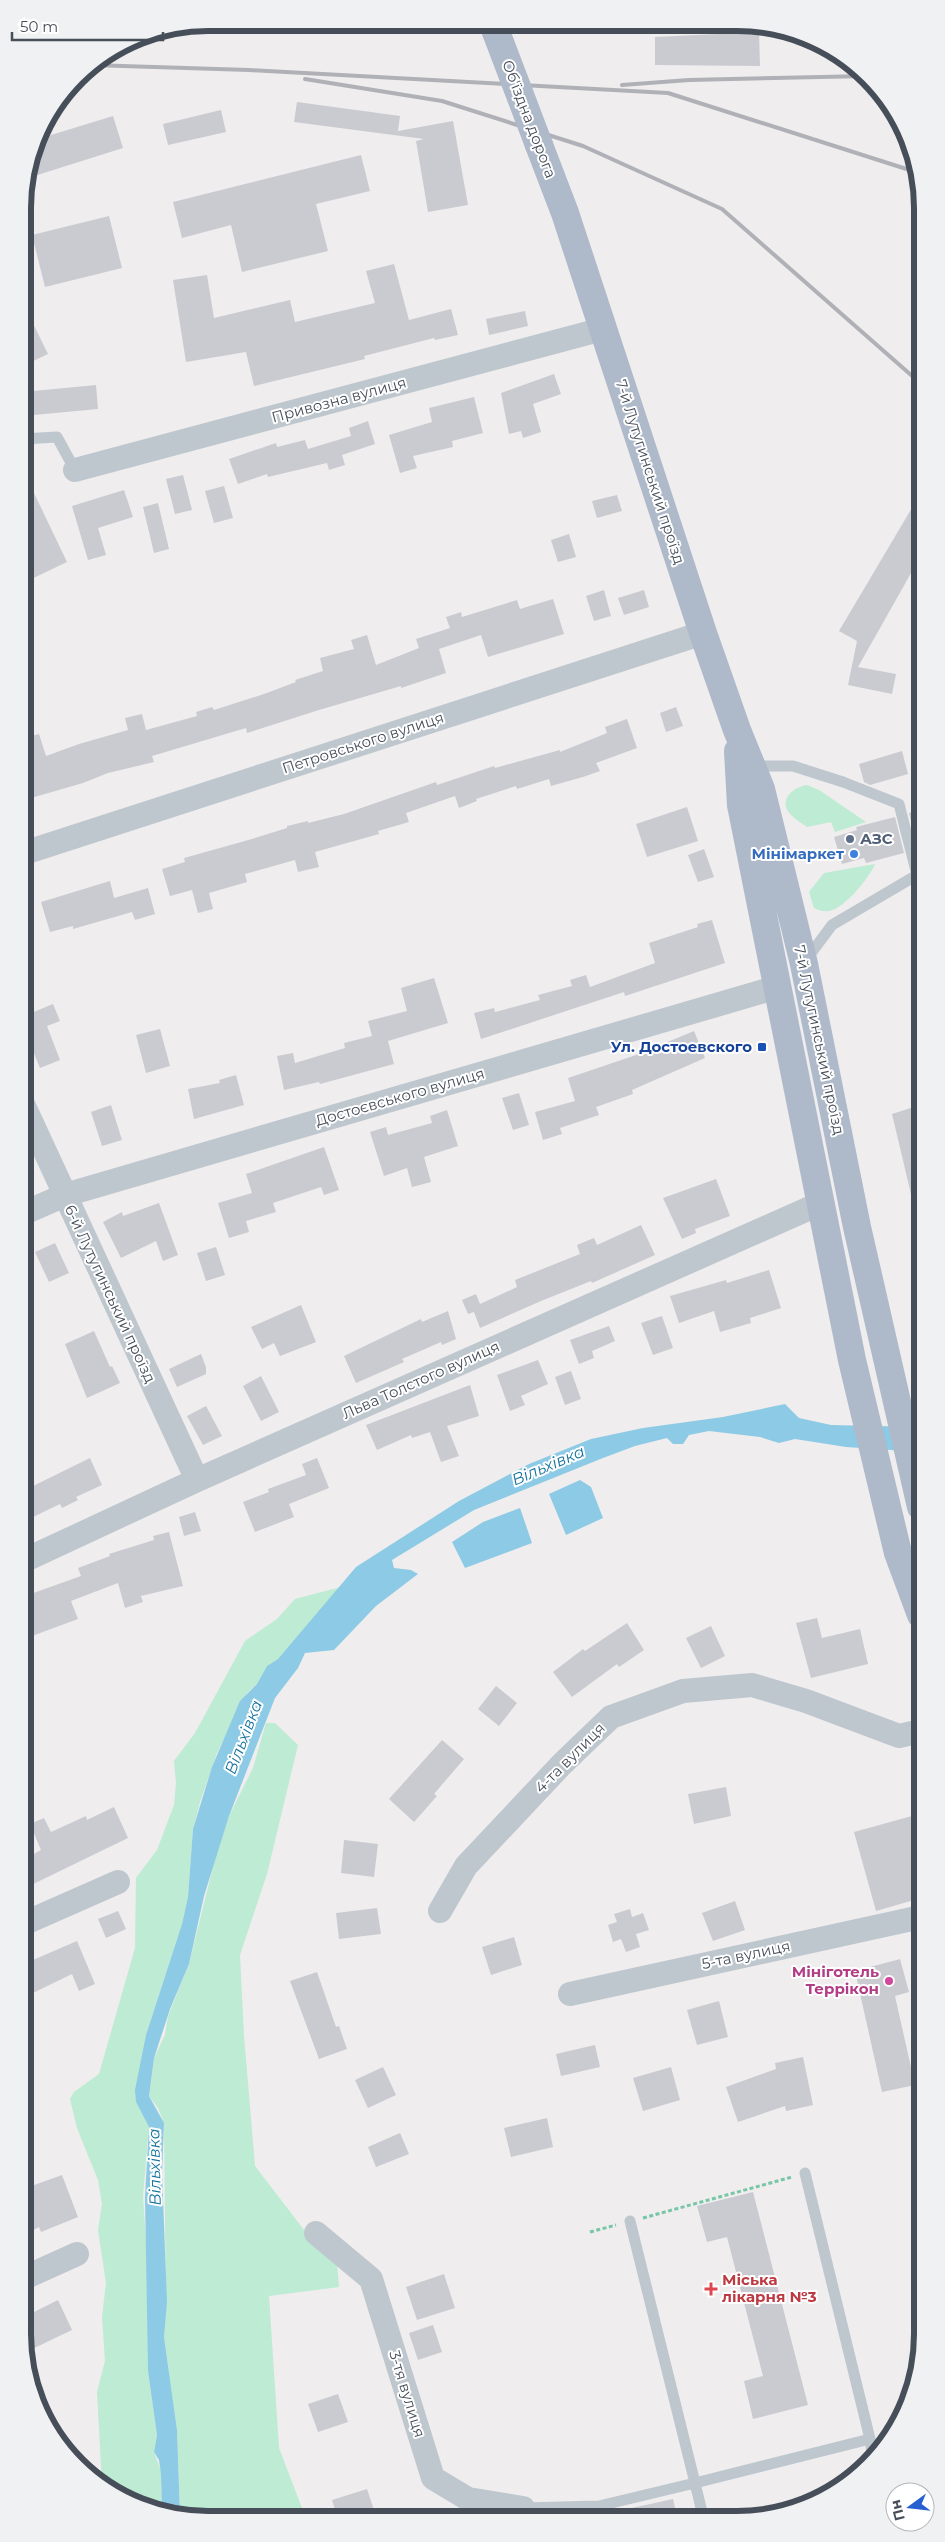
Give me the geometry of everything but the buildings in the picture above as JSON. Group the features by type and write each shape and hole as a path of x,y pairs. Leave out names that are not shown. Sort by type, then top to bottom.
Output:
{"main road":[{"name":"Об'їздна дорога","path":"496,31 565,213"},
{"name":"7-й Лутугинський проїзд","path":"565,213 703,633 737,730 761,789 804,964 857,1227 914,1477"},
{"name":"7-й Лутугинський проїзд","path":"737,730 741,806 819,1204 852,1360 898,1553 914,1596"}],"street":[{"name":"Привозна вулиця","path":"75,470 602,329"},
{"name":"Петровського вулиця","path":"31,851 703,633"},
{"name":"Достоєвського вулиця","path":"31,1211 65,1195 778,987"},
{"name":"6-й Лутугинський проїзд","path":"31,1121 197,1480"},
{"name":"Льва Толстого вулиця","path":"31,1557 197,1480 819,1204"},
{"name":"4-та вулиця","path":"440,1911 466,1866 562,1764 611,1717 683,1691 752,1685 806,1700 899,1736 914,1733"},
{"path":"31,1921 118,1882"},
{"name":"5-та вулиця","path":"570,1994 914,1919"},
{"name":"3-тя вулиця","path":"316,2232 371,2279 433,2478 468,2499 520,2511"},
{"path":"31,2275 77,2254"}],"lane":[{"path":"31,439 58,437 75,470"},
{"path":"752,766 793,766 843,782 899,804 914,863"},
{"path":"804,964 832,925 914,877"},
{"path":"805,2173 871,2450"},
{"path":"630,2221 702,2511"},
{"path":"600,2511 695,2483 870,2440"}],"path":[{"path":"590,2232 805,2173"}],"green space":[{"path":"807,785 819,790 866,822 835,832 831,822 807,827 787,810 786,800 792,792"},
{"path":"875,864 862,884 842,905 829,911 814,908 809,892 824,873"},
{"path":"341,1587 278,1659 267,1666 257,1684 248,1692 217,1753 193,1829 188,1897 182,1924 146,2035 136,2102 149,2127 143,2196 147,2257 148,2371 157,2435 154,2452 161,2471 162,2505 130,2493 102,2475 97,2392 105,2361 102,2317 106,2283 98,2230 102,2204 98,2180 77,2128 70,2099 74,2092 99,2074 135,1948 136,1878 157,1850 174,1805 176,1783 174,1761 195,1733 245,1641 277,1619 295,1599"},
{"path":"266,1723 275,1723 298,1745 267,1874 240,1955 244,2036 255,2166 304,2230 337,2263 339,2287 269,2296 279,2448 303,2511 208,2511 180,2508 177,2430 164,2337 166,2306 164,2123 158,2108 149,2096 154,2058 165,2035 168,2016 189,1964 216,1855 229,1816 253,1768"}],"water":[{"name":"Вільхівка","path":"785,1404 799,1418 831,1425 914,1427 914,1452 846,1447 795,1439 779,1443 760,1437 709,1431 689,1435 683,1444 673,1444 667,1438 635,1446 603,1458 474,1510 392,1560 394,1568 411,1570 418,1574 376,1606 334,1650 305,1653 298,1668 275,1698 229,1816 204,1896 189,1964 170,2009 154,2058 149,2096 164,2123 162,2173 167,2302 164,2337 177,2430 180,2508 162,2505 159,2460 154,2452 157,2435 148,2371 145,2197 149,2127 136,2102 135,2090 146,2035 182,1924 188,1897 193,1829 212,1767 240,1701 257,1684 267,1666 278,1659 356,1567 459,1501 529,1464 591,1439 643,1428 723,1417"},
{"path":"580,1480 591,1487 603,1518 566,1535 549,1494"},
{"path":"520,1508 532,1543 465,1568 452,1542 483,1522"}],"railway":[{"path":"104,65 249,70 668,93 909,170"},
{"path":"622,85 689,80 855,76"},
{"path":"305,79 442,101 583,146 722,209 914,378"}],"place":[{"name":"АЗС","path":"850,839"},
{"name":"Мінімаркет","path":"854,854"},
{"name":"Ул. Достоевского","path":"762,1047"},
{"name":"Мініготель Террікон","path":"889,1981"},
{"name":"Міська лікарня №3","path":"711,2289"}]}
